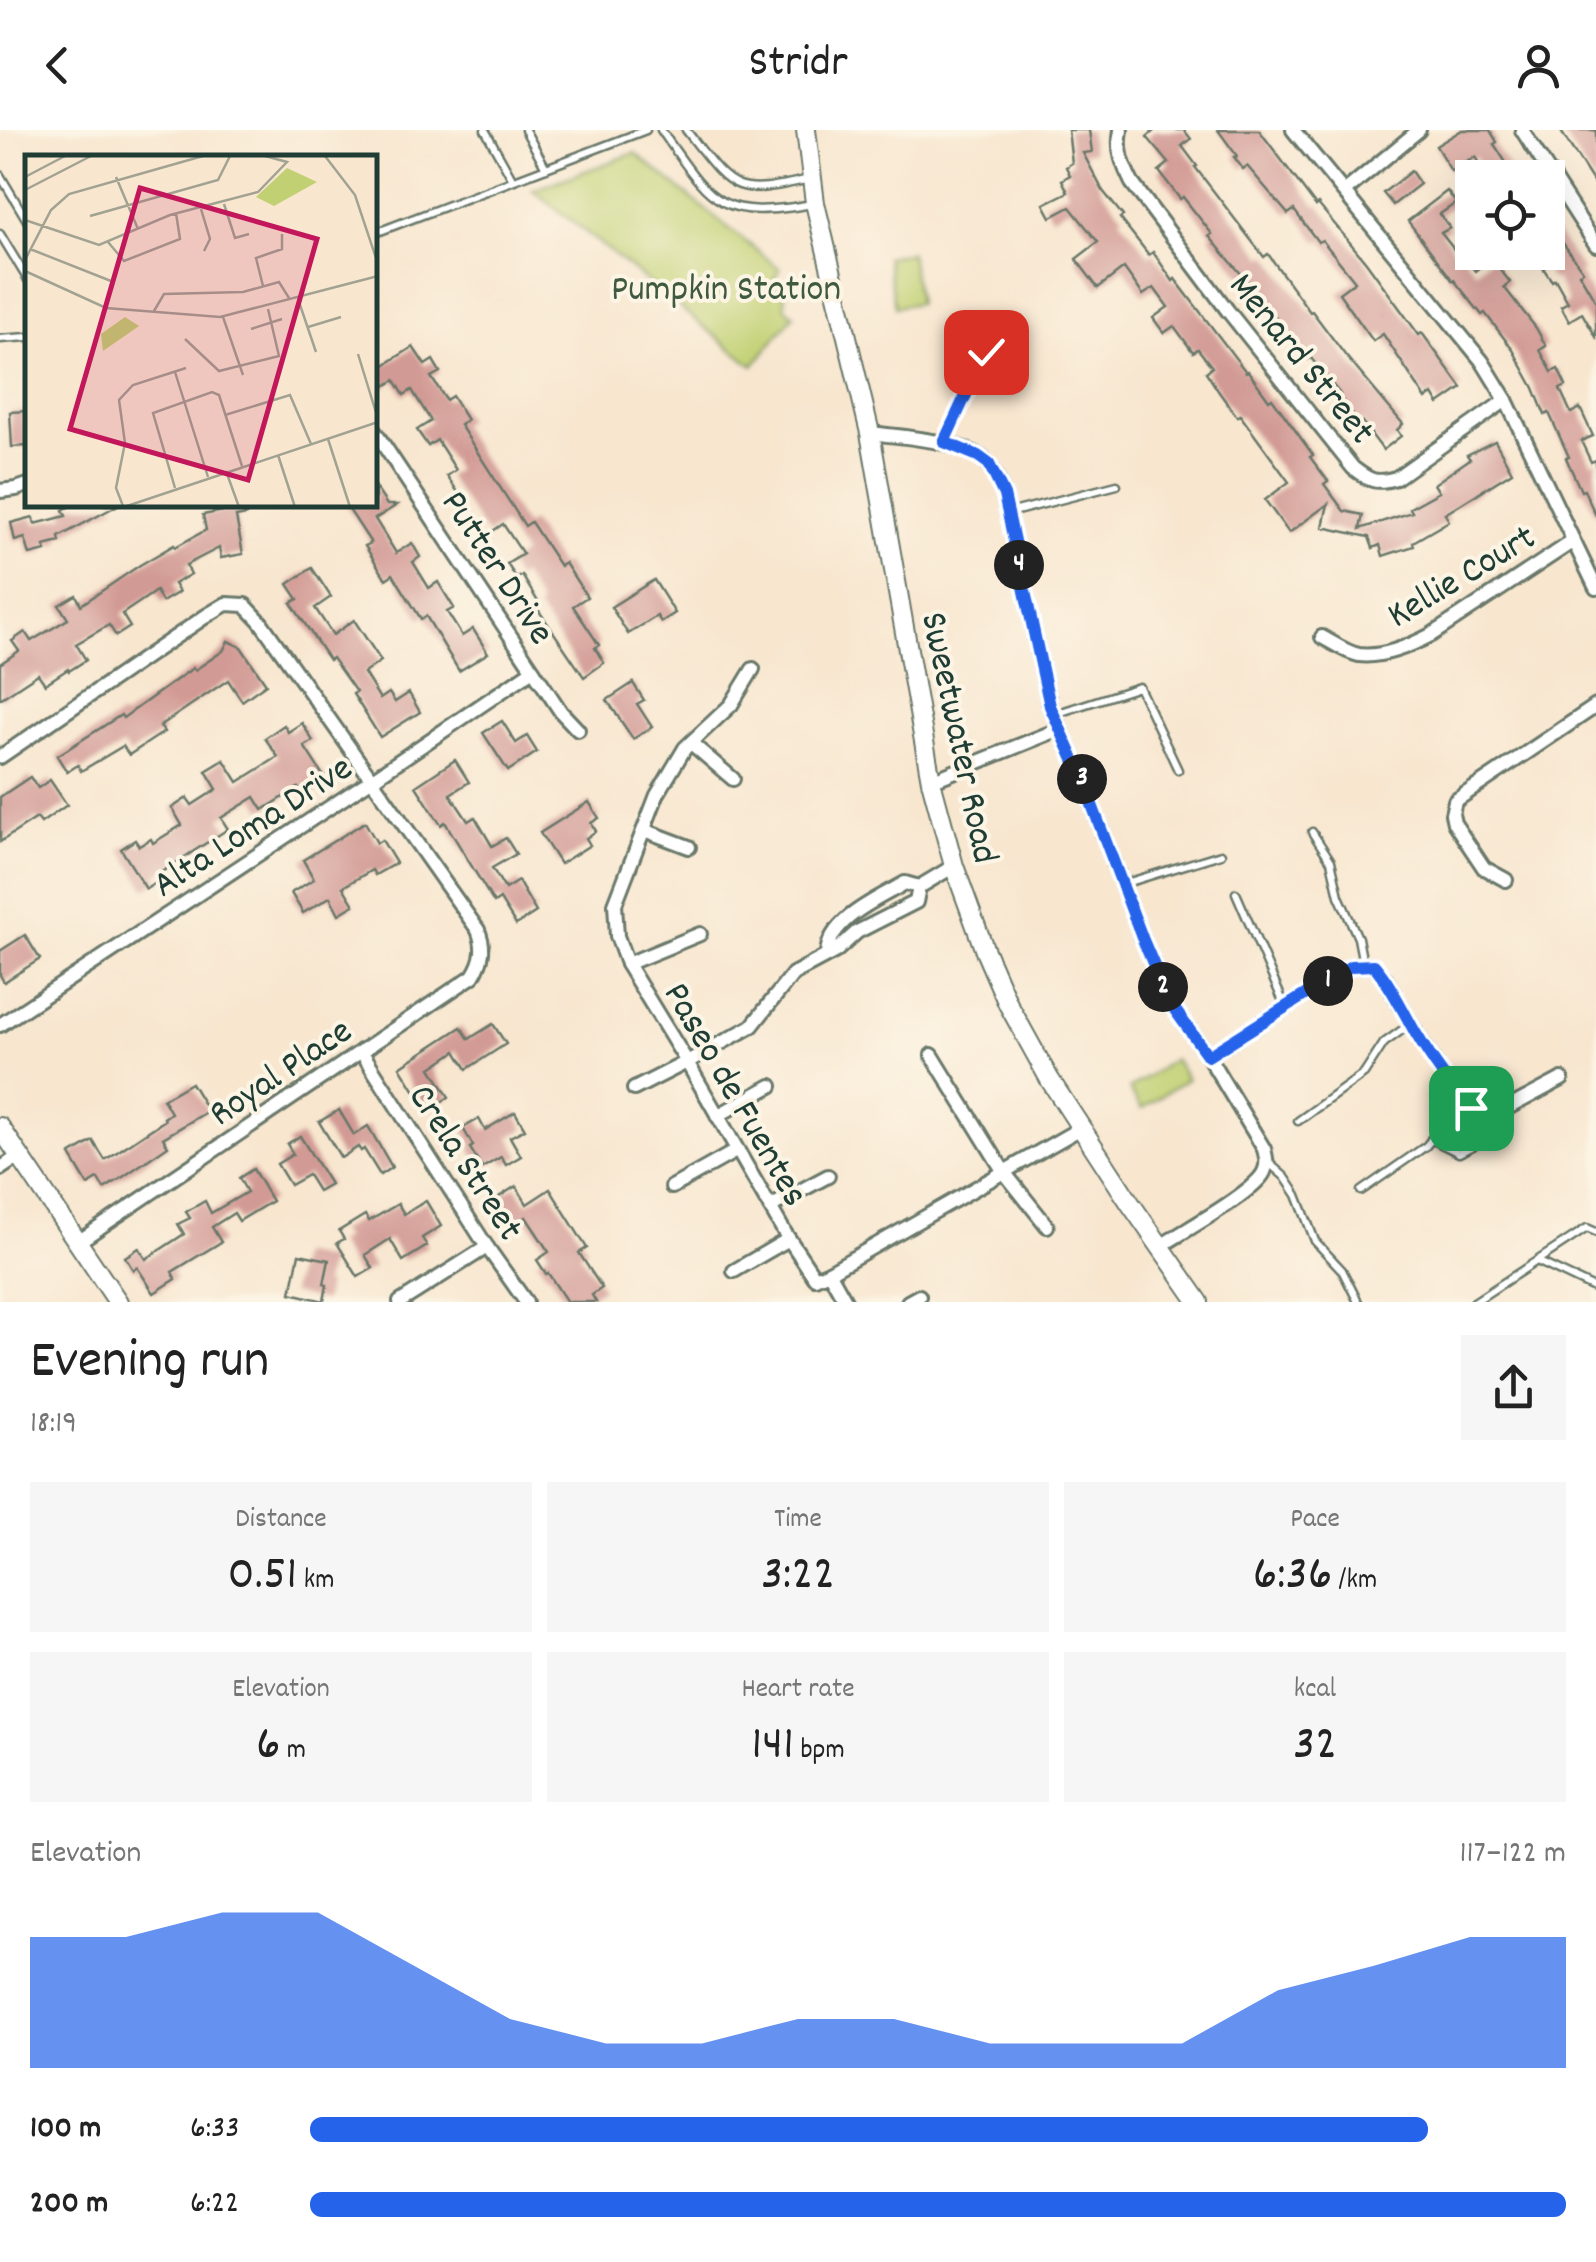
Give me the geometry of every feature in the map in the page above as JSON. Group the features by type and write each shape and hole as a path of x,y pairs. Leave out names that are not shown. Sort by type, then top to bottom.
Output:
{"main road":[{"name":"Sweetwater Road","path":"806,130 814,204 870,433 931,780 954,866 1008,1004 1050,1080 1192,1300"},
{"path":"0,1126 118,1302"}],"street":[{"name":"Menard Street","path":"1121,130 1121,162 1132,184 1353,468 1369,480 1383,482 1396,478 1506,400"},
{"path":"1293,130 1482,362 1506,400 1596,588"},
{"path":"1344,192 1419,130"},
{"path":"1522,130 1596,245"},
{"path":"870,433 944,442 989,464 1004,495 1050,706 1170,1003 1208,1056 1264,1149 1264,1174 1250,1188 1160,1246"},
{"name":"Putter Drive","path":"378,437 561,712 578,730"},
{"path":"0,490 25,486"},
{"name":"Kellie Court","path":"1322,637 1356,655 1406,647 1431,635 1572,542"},
{"path":"0,757 206,616 226,604 245,605 260,620 371,780"},
{"name":"Alta Loma Drive","path":"0,1026 533,670"},
{"name":"Paseo de Fuentes","path":"753,670 731,704 685,748 657,795 615,904 617,936 627,964 789,1239 815,1278 829,1272"},
{"path":"1506,880 1484,868 1454,823 1455,801 1596,706"},
{"path":"931,780 1060,729"},
{"path":"691,743 733,779"},
{"name":"Royal Place","path":"78,1242 474,976 483,953 478,930 371,780"},
{"path":"644,830 689,847"},
{"path":"826,954 827,944 848,916 905,883 919,886 954,866"},
{"path":"634,1089 752,1026 793,974 836,951 858,932 916,902 919,886"},
{"path":"627,964 700,934"},
{"path":"1208,1056 1357,966 1374,965 1452,1089 1471,1108 1502,1111 1562,1078"},
{"name":"Crela Street","path":"362,1051 526,1302"},
{"path":"932,1055 1004,1172 1047,1226"},
{"path":"717,1116 771,1086"},
{"path":"846,1302 829,1272 1081,1128"},
{"path":"672,1187 736,1151"},
{"path":"0,1170 19,1156"},
{"path":"770,1207 828,1176"},
{"path":"734,1271 789,1239"},
{"path":"400,1302 488,1247"}],"lane":[{"path":"485,130 513,180"},
{"path":"525,130 546,168"},
{"path":"378,232 646,130"},
{"path":"660,130 696,180 728,206 770,211 814,204"},
{"path":"686,130 719,172 734,184 770,188 811,178"},
{"path":"0,175 25,217"},
{"path":"0,234 25,275"},
{"path":"0,339 25,337"},
{"path":"944,442 986,352"},
{"path":"1008,513 1117,485"},
{"path":"1054,714 1139,688 1178,770"},
{"path":"1312,832 1331,860 1339,896 1358,938 1357,966"},
{"path":"1122,884 1221,854"},
{"path":"1236,893 1285,1008"},
{"path":"1298,1121 1364,1074 1384,1043 1411,1024"},
{"path":"1361,1192 1426,1146 1437,1133 1452,1089"},
{"path":"1432,1139 1460,1153 1496,1134 1496,1111"},
{"path":"1267,1161 1297,1195 1315,1240 1342,1270 1358,1302"},
{"path":"1474,1302 1588,1228 1596,1232"},
{"path":"1537,1260 1596,1289"}],"green space":[{"name":"Pumpkin Station","path":"635,153 780,269 775,279 785,295 785,307 794,315 753,366 533,190"},
{"path":"910,253 918,303 895,307 886,257"},
{"path":"1174,1059 1187,1079 1142,1109 1129,1089"}],"building":[{"path":"1068,130 1089,130 1092,152 1083,153 1103,191 1123,216 1120,218 1149,255 1153,252 1269,400 1272,398 1313,455 1310,457 1328,481 1324,484 1344,511 1363,515 1360,529 1412,512 1410,508 1439,492 1434,484 1470,459 1467,455 1495,441 1512,472 1445,514 1449,521 1413,542 1414,546 1383,556 1380,545 1373,548 1369,537 1323,527 1328,504 1289,533 1265,500 1289,482 1219,392 1206,372 1212,367 1198,349 1193,352 1174,326 1164,333 1153,318 1168,307 1154,288 1143,295 1124,268 1098,288 1076,259 1098,242 1070,207 1051,217 1044,204 1068,192 1062,180 1070,175 1066,167 1072,163"},
{"path":"1155,130 1184,130 1191,139 1182,146 1195,167 1403,424 1397,430 1401,436 1383,450 1159,171 1169,163 1147,137"},
{"path":"1218,130 1259,130 1462,388 1439,404 1433,394 1426,399 1383,334 1373,341 1339,293 1355,281 1294,210 1288,214 1247,166 1243,169"},
{"path":"1462,130 1490,130 1504,160 1455,160 1451,171 1436,146"},
{"path":"1560,130 1596,130 1596,186"},
{"path":"1411,171 1420,184 1393,205 1383,193"},
{"path":"1447,191 1455,204 1440,214 1450,228 1441,233 1455,251 1455,270 1500,270 1510,282 1504,287 1546,346 1540,350 1552,372 1558,369 1566,386 1560,389 1571,413 1580,408 1593,436 1581,441 1591,462 1596,460 1596,516 1584,490 1581,491 1549,413 1545,415 1513,350 1408,221"},
{"path":"1565,246 1583,271 1579,273 1596,302 1596,337 1582,313 1569,321 1561,306 1568,302 1555,279 1552,281 1544,270 1565,270"},
{"path":"413,347 425,365 433,360 440,372 431,377 446,400 452,396 467,420 460,425 525,526 531,522 560,566 565,563 587,597 573,606 599,645 595,648 604,663 584,677 537,608 540,605 522,575 517,579 507,564 523,554 503,524 487,535 447,476 456,470 437,440 428,446 417,430 431,421 412,390 404,395 395,380 379,390 378,369"},
{"path":"25,411 25,446 12,447 10,412"},
{"path":"378,492 387,505 397,505 375,519 396,553 412,543 420,557 413,562 429,588 438,582 454,608 447,612 462,636 473,629 488,653 459,671 426,616 421,619 393,574 386,579 365,546 371,543 348,508 378,508"},
{"path":"112,508 59,537 60,542 44,546 46,551 30,555 25,538 15,541 11,523 33,517 35,524 66,516 63,510"},
{"path":"245,508 246,515 236,517 243,554 221,558 219,548 186,565 191,574 174,584 179,592 162,602 156,591 122,614 130,627 116,636 109,625 76,644 86,660 45,684 38,674 0,699 0,664 19,651 12,641 25,632 31,641 68,619 59,605 76,595 81,605 140,565 206,530 203,515"},
{"path":"312,568 331,597 315,608 333,635 354,620 381,661 364,673 380,699 389,693 395,702 409,693 420,712 380,737 353,694 356,692 291,603 298,599 288,584"},
{"path":"654,580 675,613 661,622 657,616 628,634 611,607"},
{"path":"228,641 241,647 266,684 242,701 228,680 160,726 164,732 129,755 123,746 81,771 78,765 67,772 57,756 195,670 223,651"},
{"path":"633,683 644,700 637,704 652,727 633,739 607,700"},
{"path":"502,721 516,743 527,736 537,752 508,771 483,733"},
{"path":"302,723 313,741 304,746 326,780 302,795 298,788 263,810 255,797 221,818 228,829 157,875 160,880 146,889 121,849 135,840 139,846 151,839 153,843 182,825 172,808 187,798 192,805 217,789 206,771 224,760 238,782 278,757 265,738 284,725 288,732"},
{"path":"455,760 469,782 450,794 468,821 475,817 492,846 506,838 516,854 492,868 505,889 518,881 536,912 516,925 500,899 494,903 445,822 441,825 416,786"},
{"path":"30,777 38,788 50,780 67,805 41,823 37,818 0,842 0,797"},
{"path":"589,802 599,818 591,823 596,831 586,838 590,845 560,864 540,833"},
{"path":"365,822 377,843 382,840 396,863 375,875 372,870 343,887 354,905 339,914 330,897 303,913 291,893 314,879 303,860"},
{"path":"25,935 40,959 4,982 0,975 0,951"},
{"path":"493,1024 506,1044 467,1069 456,1051 431,1068 449,1097 427,1111 400,1067 461,1027 469,1039"},
{"path":"191,1083 208,1111 163,1138 168,1146 104,1189 98,1179 88,1185 70,1155 93,1141 105,1160 165,1120 171,1113 163,1099"},
{"path":"339,1110 354,1135 368,1126 392,1167 380,1175 364,1149 358,1147 341,1158 319,1122"},
{"path":"515,1112 525,1129 510,1137 521,1156 506,1165 501,1157 482,1168 463,1128 479,1119 485,1130"},
{"path":"300,1136 330,1184 318,1191 308,1175 290,1185 277,1164 293,1154 287,1144"},
{"path":"253,1169 272,1201 239,1221 234,1213 212,1227 221,1242 172,1272 176,1279 154,1293 137,1267 133,1270 125,1257 139,1248 146,1259 184,1234 178,1224 190,1218 186,1212 205,1201 211,1213 247,1192 239,1178"},
{"path":"516,1186 527,1204 550,1189 587,1248 579,1253 602,1288 592,1295 596,1302 567,1302 537,1260 549,1252 526,1217 512,1225 496,1199"},
{"path":"426,1201 441,1226 422,1238 427,1246 403,1261 390,1239 365,1255 373,1268 358,1277 337,1243 344,1239 339,1231 365,1215 369,1221 398,1204 404,1214"},
{"path":"299,1254 329,1260 324,1301 291,1293"}],"route":[{"path":"986,352 944,442 989,464 1004,495 1050,706 1170,1003 1208,1056 1351,966 1374,965 1452,1089 1471,1108"}]}
